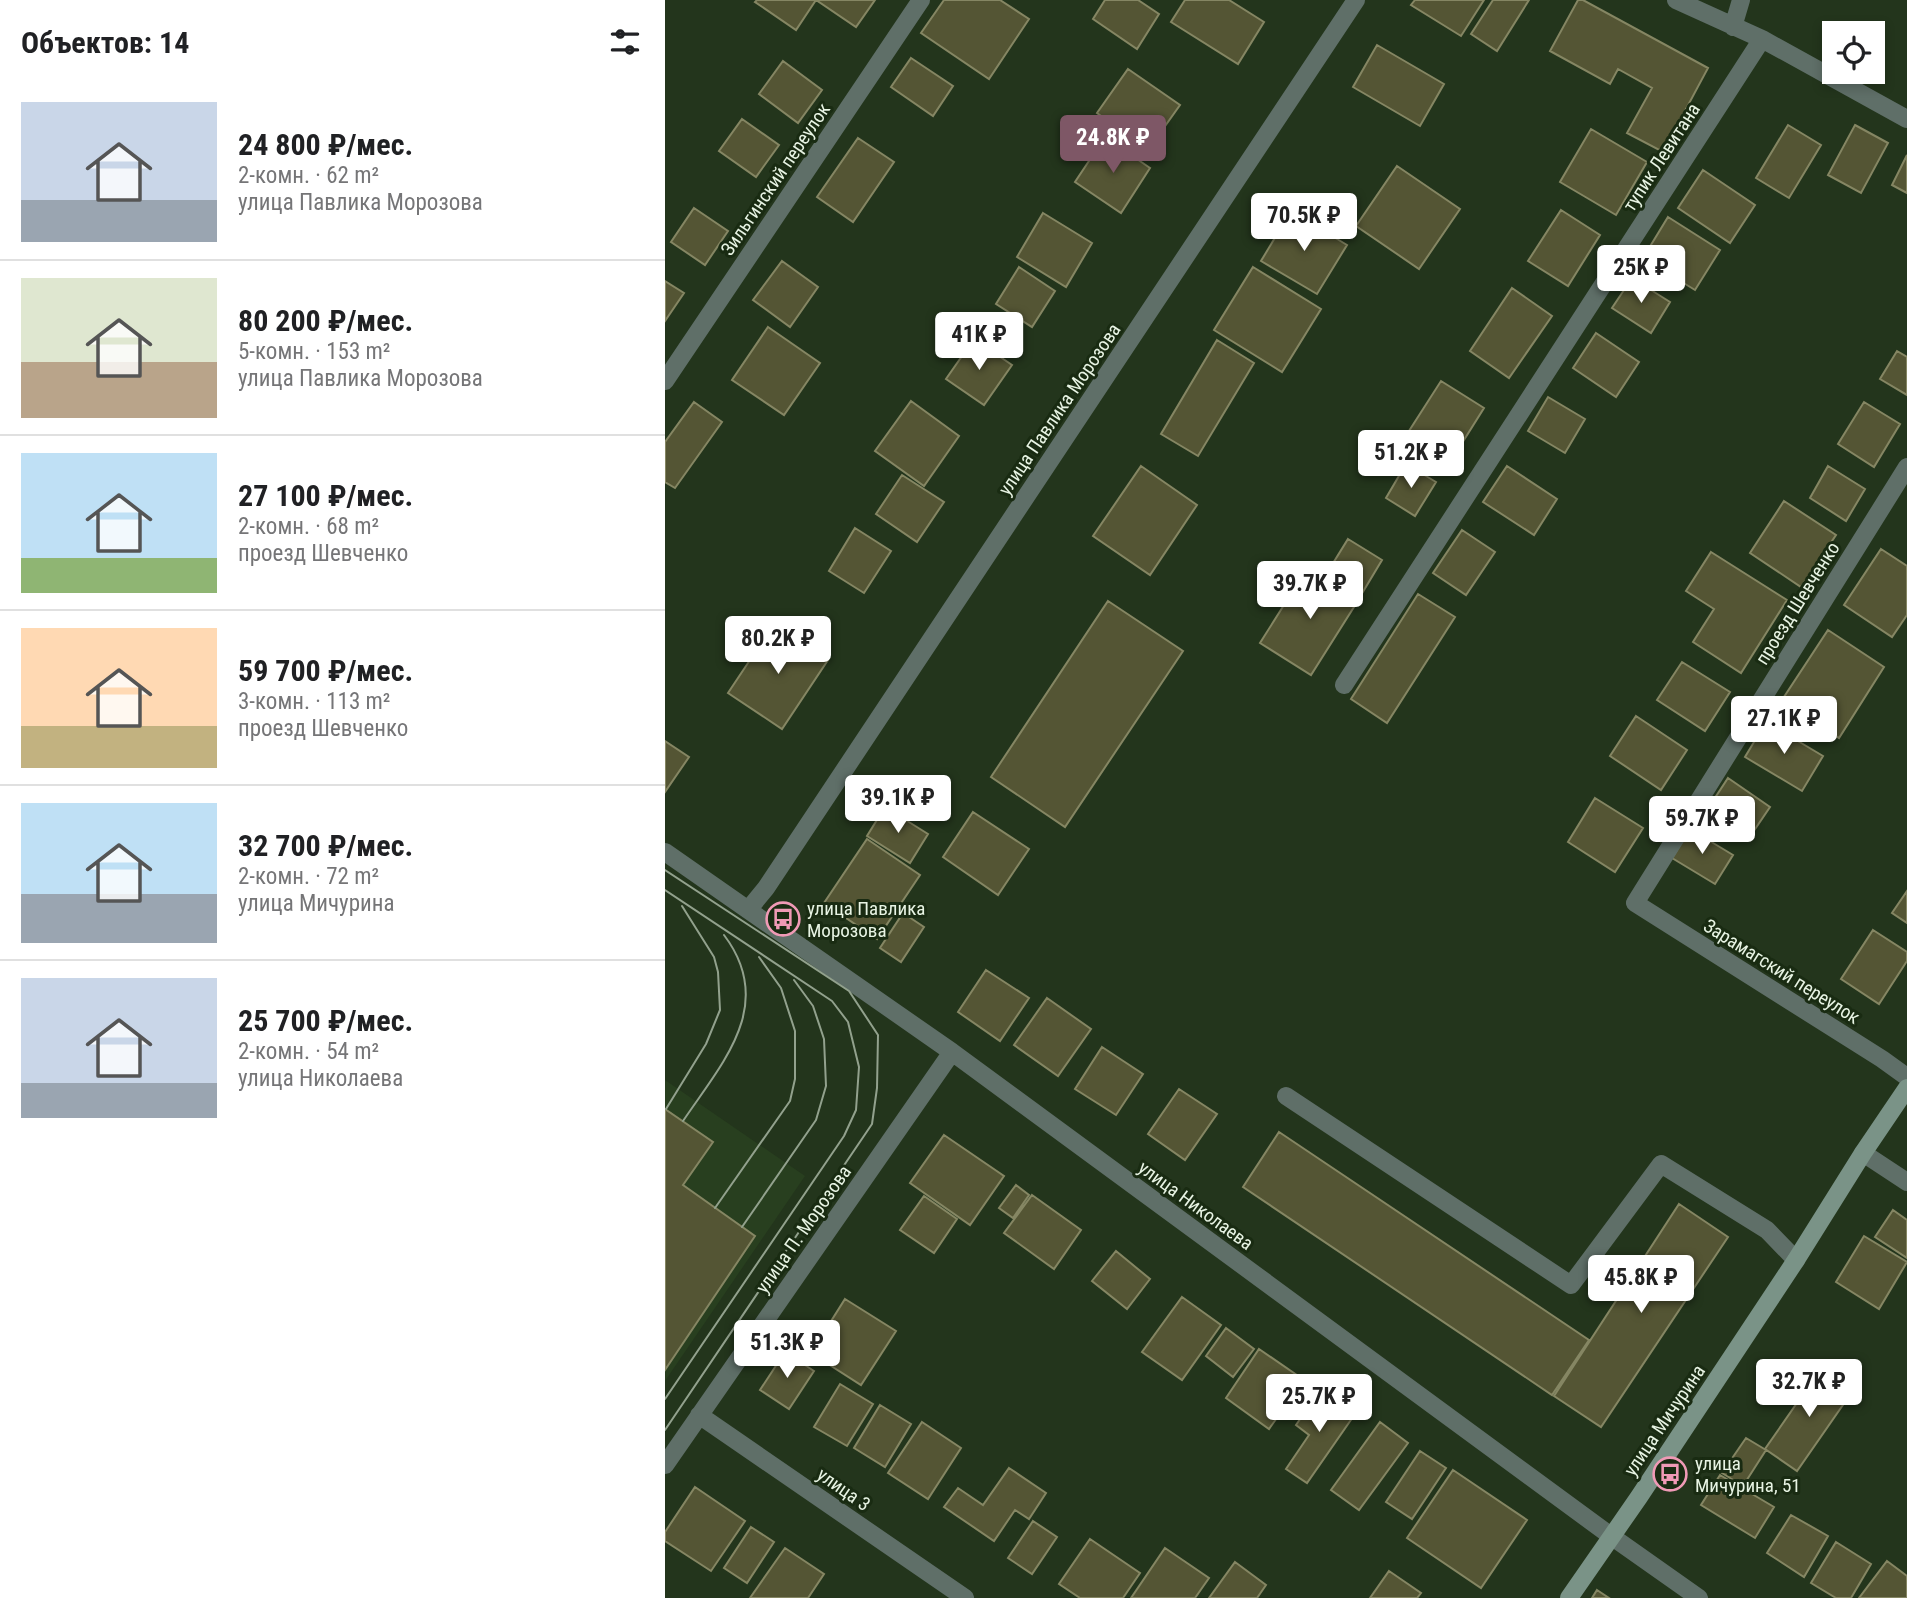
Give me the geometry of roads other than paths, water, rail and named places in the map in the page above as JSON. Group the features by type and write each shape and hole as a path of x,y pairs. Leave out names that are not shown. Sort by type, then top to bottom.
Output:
{"street":[{"name":"Зильгинский переулок","path":"665,381 921,0"},
{"name":"улица Павлика Морозова","path":"748,910 766,888 1356,0"},
{"path":"1676,0 1762,39 1907,119"},
{"path":"1733,27 1741,0"},
{"name":"тупик Левитана","path":"1344,685 1762,39"},
{"name":"проезд Шевченко","path":"1635,903 1907,467"},
{"name":"улица Николаева","path":"665,852 952,1052 1699,1598"},
{"name":"Зарамагский переулок","path":"1635,903 1907,1077"},
{"name":"улица П. Морозова","path":"665,1465 952,1052"},
{"name":"улица Мичурина","path":"1569,1598 1796,1260 1907,1088"},
{"path":"1286,1096 1570,1285 1661,1164 1767,1230 1796,1260"},
{"path":"1863,1153 1907,1182"},
{"name":"улица 3","path":"699,1415 965,1598"}],"tram line":[{"path":"665,870 849,991 878,1035 877,1088 872,1124 665,1430"},
{"path":"665,890 832,1001 848,1022 859,1067 856,1110 844,1136 665,1399"},
{"path":"666,1109 706,1044 720,1010 718,972 714,957 682,906"},
{"path":"683,1121 727,1055 738,1033 745,1009 745,985 739,961 724,935"},
{"path":"715,1208 790,1101 795,1079 795,1031 781,988 759,957"},
{"path":"742,1227 816,1120 826,1086 824,1039 813,1006 794,980"}],"place":[{"name":"улица Павлика Морозова","path":"783,919"},
{"name":"улица Мичурина, 51","path":"1670,1474"}]}
